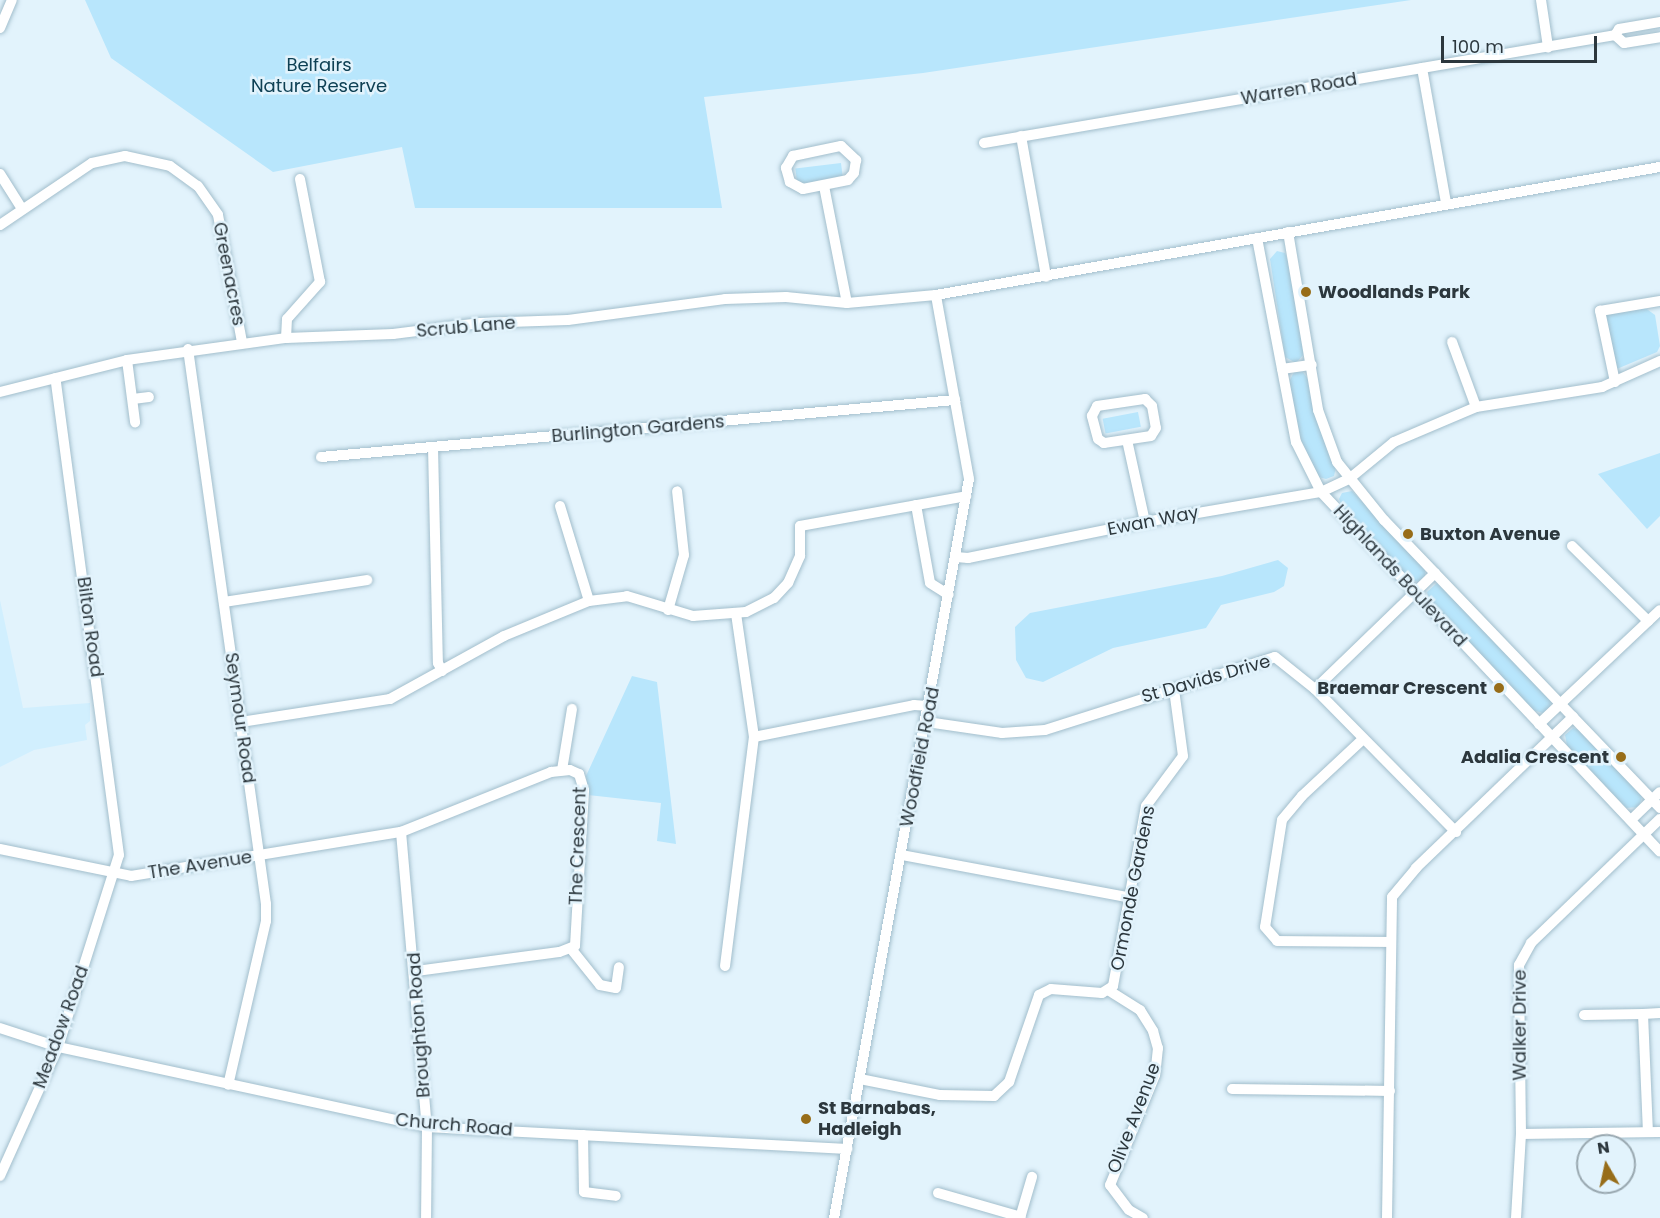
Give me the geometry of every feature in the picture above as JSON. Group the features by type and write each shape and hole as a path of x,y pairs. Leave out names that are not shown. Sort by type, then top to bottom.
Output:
{"street":[{"path":"0,28 12,0"},
{"path":"1541,0 1548,47"},
{"name":"Warren Road","path":"984,143 1548,47 1615,35 1619,29 1660,22"},
{"name":"Warren Road","path":"1615,35 1624,42 1660,37"},
{"path":"1422,68 1446,203"},
{"path":"1021,136 1046,277"},
{"path":"841,146 849,149 857,165 852,177 824,186 803,189 793,186 786,172 790,159 797,153 841,146"},
{"name":"Greenacres","path":"0,225 81,168 103,159 137,156 170,166 198,186 218,215 242,342"},
{"path":"936,295 1046,277 1446,203 1660,167"},
{"path":"0,174 22,209"},
{"path":"286,338 287,319 320,282 300,179"},
{"path":"824,186 847,303"},
{"name":"Highlands Boulevard","path":"1288,232 1322,428 1348,479 1561,705 1657,800"},
{"name":"Highlands Boulevard","path":"1257,238 1296,442 1321,492 1660,852"},
{"name":"Scrub Lane","path":"0,392 127,360 242,342 393,334 480,323 568,320 725,299 786,297 847,303 936,295"},
{"name":"Woodfield Road","path":"834,1218 930,706 966,496 968,471 936,295"},
{"path":"1615,382 1600,311 1660,301"},
{"path":"1452,342 1476,407"},
{"name":"Seymour Road","path":"188,349 260,855 266,921 228,1085"},
{"path":"127,360 135,422"},
{"path":"1348,479 1394,442 1476,407 1615,382 1660,361"},
{"path":"1282,369 1312,365"},
{"name":"Bilton Road","path":"55,378 119,837 114,875"},
{"path":"133,399 149,397"},
{"path":"1145,399 1152,406 1155,431 1148,437 1127,441 1100,441 1093,412 1100,404 1145,399"},
{"name":"Burlington Gardens","path":"321,457 955,400"},
{"path":"1127,441 1145,522"},
{"path":"433,447 438,663 442,671"},
{"name":"Ewan Way","path":"956,557 968,558 1145,522 1321,492 1348,479"},
{"path":"668,610 684,555 677,491"},
{"path":"241,722 390,699 504,636 589,601 627,596 668,610 705,617 736,614 765,604 788,583 800,556 800,526 966,496"},
{"path":"916,505 930,583 949,595"},
{"path":"560,506 589,601"},
{"path":"1572,546 1648,621"},
{"path":"1315,689 1435,573"},
{"path":"224,602 367,580"},
{"path":"1539,724 1660,610"},
{"path":"725,966 754,737 736,614"},
{"name":"St Davids Drive","path":"927,722 1027,734 1269,657 1281,658 1315,689 1362,740 1456,832"},
{"name":"Ormonde Gardens","path":"1108,990 1116,981 1146,806 1183,756 1174,689"},
{"path":"754,737 914,705 930,706"},
{"path":"562,770 572,709"},
{"path":"1387,1218 1390,1091 1389,942 1392,897 1573,717"},
{"path":"1362,740 1296,801 1282,820 1265,927 1277,941 1389,942"},
{"name":"The Crescent","path":"401,832 562,770 579,774 584,790 572,950"},
{"path":"1631,820 1657,800"},
{"name":"Walker Drive","path":"1516,1218 1521,1134 1517,981 1524,952 1660,819"},
{"name":"The Avenue","path":"0,849 114,875 131,876 401,832"},
{"name":"Broughton Road","path":"401,832 416,970 427,1127 426,1218"},
{"path":"902,855 1131,898"},
{"name":"Meadow Road","path":"0,1176 58,1047 114,875"},
{"path":"416,970 572,950 600,985 616,988 618,967"},
{"path":"860,1080 940,1095 994,1096 1009,1082 1039,995 1051,989 1092,993 1108,990"},
{"name":"Olive Avenue","path":"1108,990 1140,1010 1150,1023 1158,1047 1155,1075 1110,1185 1129,1210 1143,1218"},
{"path":"1584,1014 1660,1014"},
{"path":"1642,1014 1648,1131"},
{"name":"Church Road","path":"0,1028 58,1047 427,1127 847,1149"},
{"path":"1232,1089 1390,1091"},
{"path":"1521,1134 1660,1132"},
{"path":"583,1135 584,1192 616,1196"},
{"path":"938,1193 1021,1217 1032,1177"}],"shaded area":[{"path":"0,600 23,708 90,703 90,721 85,725 87,740 34,750 0,767"}],"green space":[{"name":"Belfairs Nature Reserve","path":"85,0 1411,0 923,73 704,97 722,208 415,208 402,147 273,172 111,58"},
{"path":"841,163 843,179 797,184 795,169"},
{"path":"1277,251 1285,253 1288,261 1304,354 1296,363 1285,357 1270,259"},
{"path":"1644,307 1655,315 1660,346 1657,352 1612,371 1605,315"},
{"path":"1302,371 1308,379 1320,429 1336,467 1334,476 1326,479 1319,477 1301,440 1289,382 1294,372"},
{"path":"1138,412 1141,427 1106,434 1103,419"},
{"path":"1660,453 1660,516 1647,529 1598,474"},
{"path":"1352,491 1425,568 1425,576 1418,582 1409,579 1342,506 1339,499 1342,493"},
{"path":"1278,560 1288,568 1284,586 1274,592 1221,605 1206,628 1113,648 1043,682 1026,678 1016,660 1015,627 1030,613 1222,576"},
{"path":"1437,583 1551,698 1550,708 1543,713 1532,710 1429,600 1427,592"},
{"path":"632,676 657,682 676,844 657,841 661,803 588,795 586,776"},
{"path":"1573,728 1580,730 1642,796 1639,807 1626,808 1567,745 1565,735"}],"place":[{"name":"Woodlands Park","path":"1306,292"},
{"name":"Buxton Avenue","path":"1408,534"},
{"name":"Braemar Crescent","path":"1499,688"},
{"name":"Adalia Crescent","path":"1621,757"},
{"name":"St Barnabas, Hadleigh","path":"806,1119"}]}
